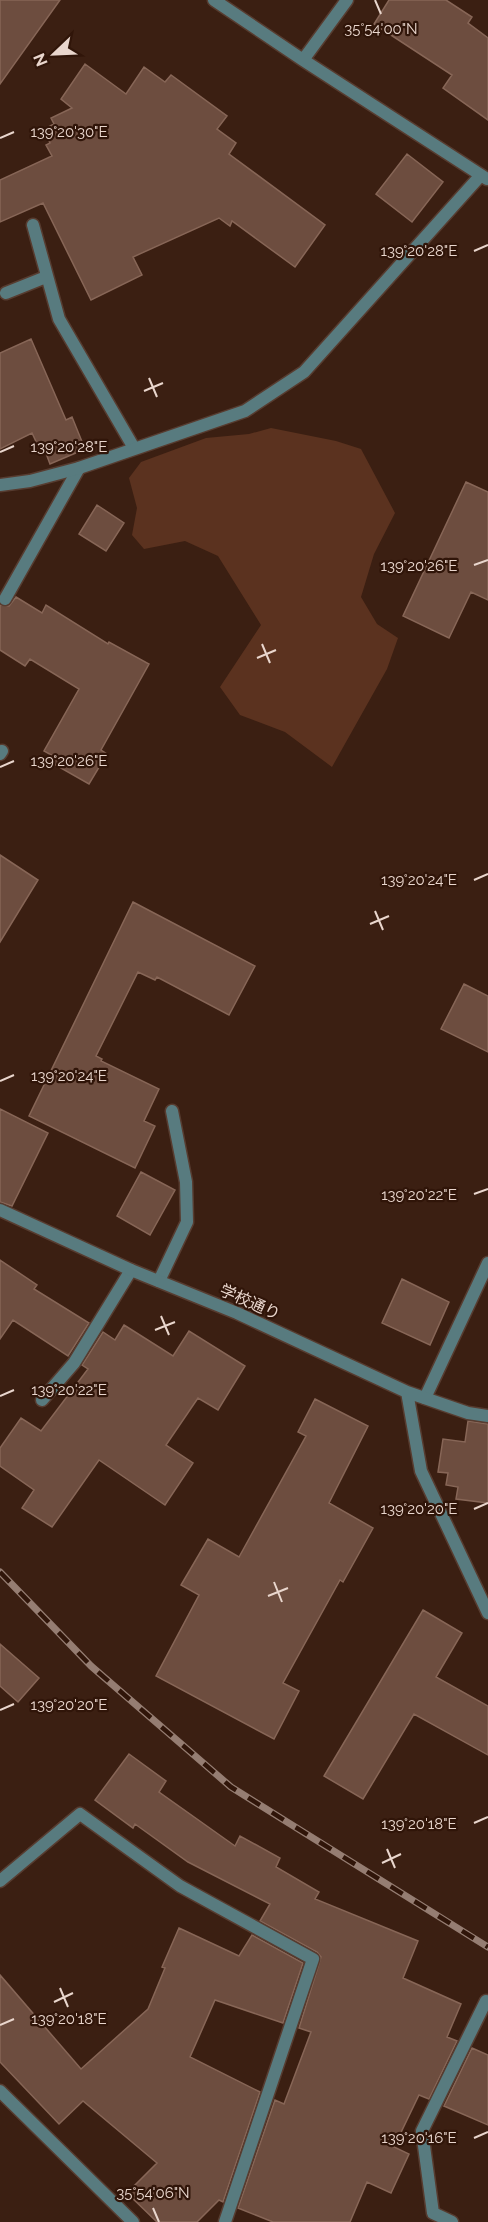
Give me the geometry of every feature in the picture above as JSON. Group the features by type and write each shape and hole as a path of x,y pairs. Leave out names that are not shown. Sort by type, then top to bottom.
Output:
{"street":[{"path":"0,485 30,482 79,468 245,411 304,372 484,177 214,0"},
{"path":"303,60 347,0"},
{"path":"33,225 59,319 134,448"},
{"path":"6,293 46,277"},
{"path":"5,599 79,468"},
{"path":"159,1281 187,1222 186,1182 172,1111"},
{"name":"学校通り","path":"0,1210 131,1270 237,1313 407,1392 468,1413 488,1416"},
{"path":"425,1398 488,1263"},
{"path":"42,1400 74,1363 131,1270"},
{"path":"407,1392 421,1471 488,1613"},
{"path":"0,1881 80,1814 180,1886 313,1959 225,2222"},
{"path":"452,2222 432,2213 422,2131 486,2001 488,2002"},
{"path":"0,2091 133,2222"}],"shaded area":[{"path":"271,428 336,441 361,449 395,513 374,554 361,597 377,624 398,638 387,669 332,767 285,732 240,715 220,687 261,625 218,556 185,541 144,549 132,535 137,508 129,478 141,462 206,438 249,434"}],"building":[{"path":"0,0 60,0 0,84"},
{"path":"389,0 446,0 472,17 468,23 488,38 488,120 443,88 452,75 374,24"},
{"path":"85,64 126,94 144,67 165,82 171,75 227,116 217,129 236,143 229,154 325,225 295,267 232,221 230,226 219,218 133,257 142,275 91,300 43,203 0,222 0,180 52,156 46,145 50,143 44,129 54,124 51,118 72,108 61,99"},
{"path":"407,154 443,182 412,222 376,194"},
{"path":"31,339 66,420 72,417 85,449 50,464 44,448 40,450 32,433 0,449 0,353"},
{"path":"466,482 488,492 488,600 471,592 449,638 403,616"},
{"path":"97,505 124,523 106,551 79,534"},
{"path":"16,597 42,613 46,605 108,644 109,642 149,664 101,750 107,754 89,784 52,763 55,757 44,751 79,689 30,659 25,666 0,650 0,605 9,606"},
{"path":"0,855 38,880 0,942"},
{"path":"133,902 255,966 229,1015 157,977 155,980 138,972 96,1056 102,1059 101,1061 159,1089 144,1121 155,1126 135,1168 29,1116"},
{"path":"464,984 488,996 488,1052 441,1029"},
{"path":"0,1109 48,1133 12,1206 0,1202"},
{"path":"141,1172 175,1190 150,1235 117,1216"},
{"path":"0,1260 37,1285 34,1289 89,1323 68,1356 13,1320 0,1339"},
{"path":"402,1279 449,1302 430,1345 382,1323"},
{"path":"124,1325 173,1356 189,1331 245,1366 218,1410 198,1398 166,1445 193,1463 165,1505 99,1460 52,1527 22,1508 34,1490 0,1466 0,1448 21,1418 41,1431 88,1369 82,1365 103,1332 115,1340"},
{"path":"315,1399 368,1426 329,1503 373,1528 343,1582 340,1580 283,1683 299,1691 274,1739 156,1676 199,1595 181,1585 208,1539 239,1557 306,1436 298,1432"},
{"path":"468,1421 488,1424 488,1503 456,1499 458,1487 446,1485 448,1473 438,1472 443,1439 465,1442"},
{"path":"423,1610 462,1633 436,1677 488,1706 488,1755 414,1714 363,1799 324,1776"},
{"path":"0,1644 39,1678 18,1702 0,1686"},
{"path":"129,1754 166,1781 159,1792 235,1846 240,1836 280,1858 276,1867 319,1892 315,1899 418,1941 403,1978 461,2004 447,2037 457,2041 429,2099 419,2095 394,2147 409,2154 391,2193 367,2182 350,2222 273,2222 238,2208 275,2100 284,2104 311,2032 299,2028 321,1957 317,1952 260,1921 270,1904 188,1862 135,1824 133,1828 95,1800"},
{"path":"179,1928 239,1956 252,1935 303,1963 283,2023 215,2000 190,2057 260,2092 223,2202 219,2200 197,2222 157,2222 127,2193 157,2163 83,2101 59,2124 0,2062 0,1975 81,2069 148,2009 165,1968 162,1967"},
{"path":"472,2048 488,2055 488,2125 444,2106"}],"railway":[{"path":"0,1572 91,1666 231,1787 488,1947"}]}
